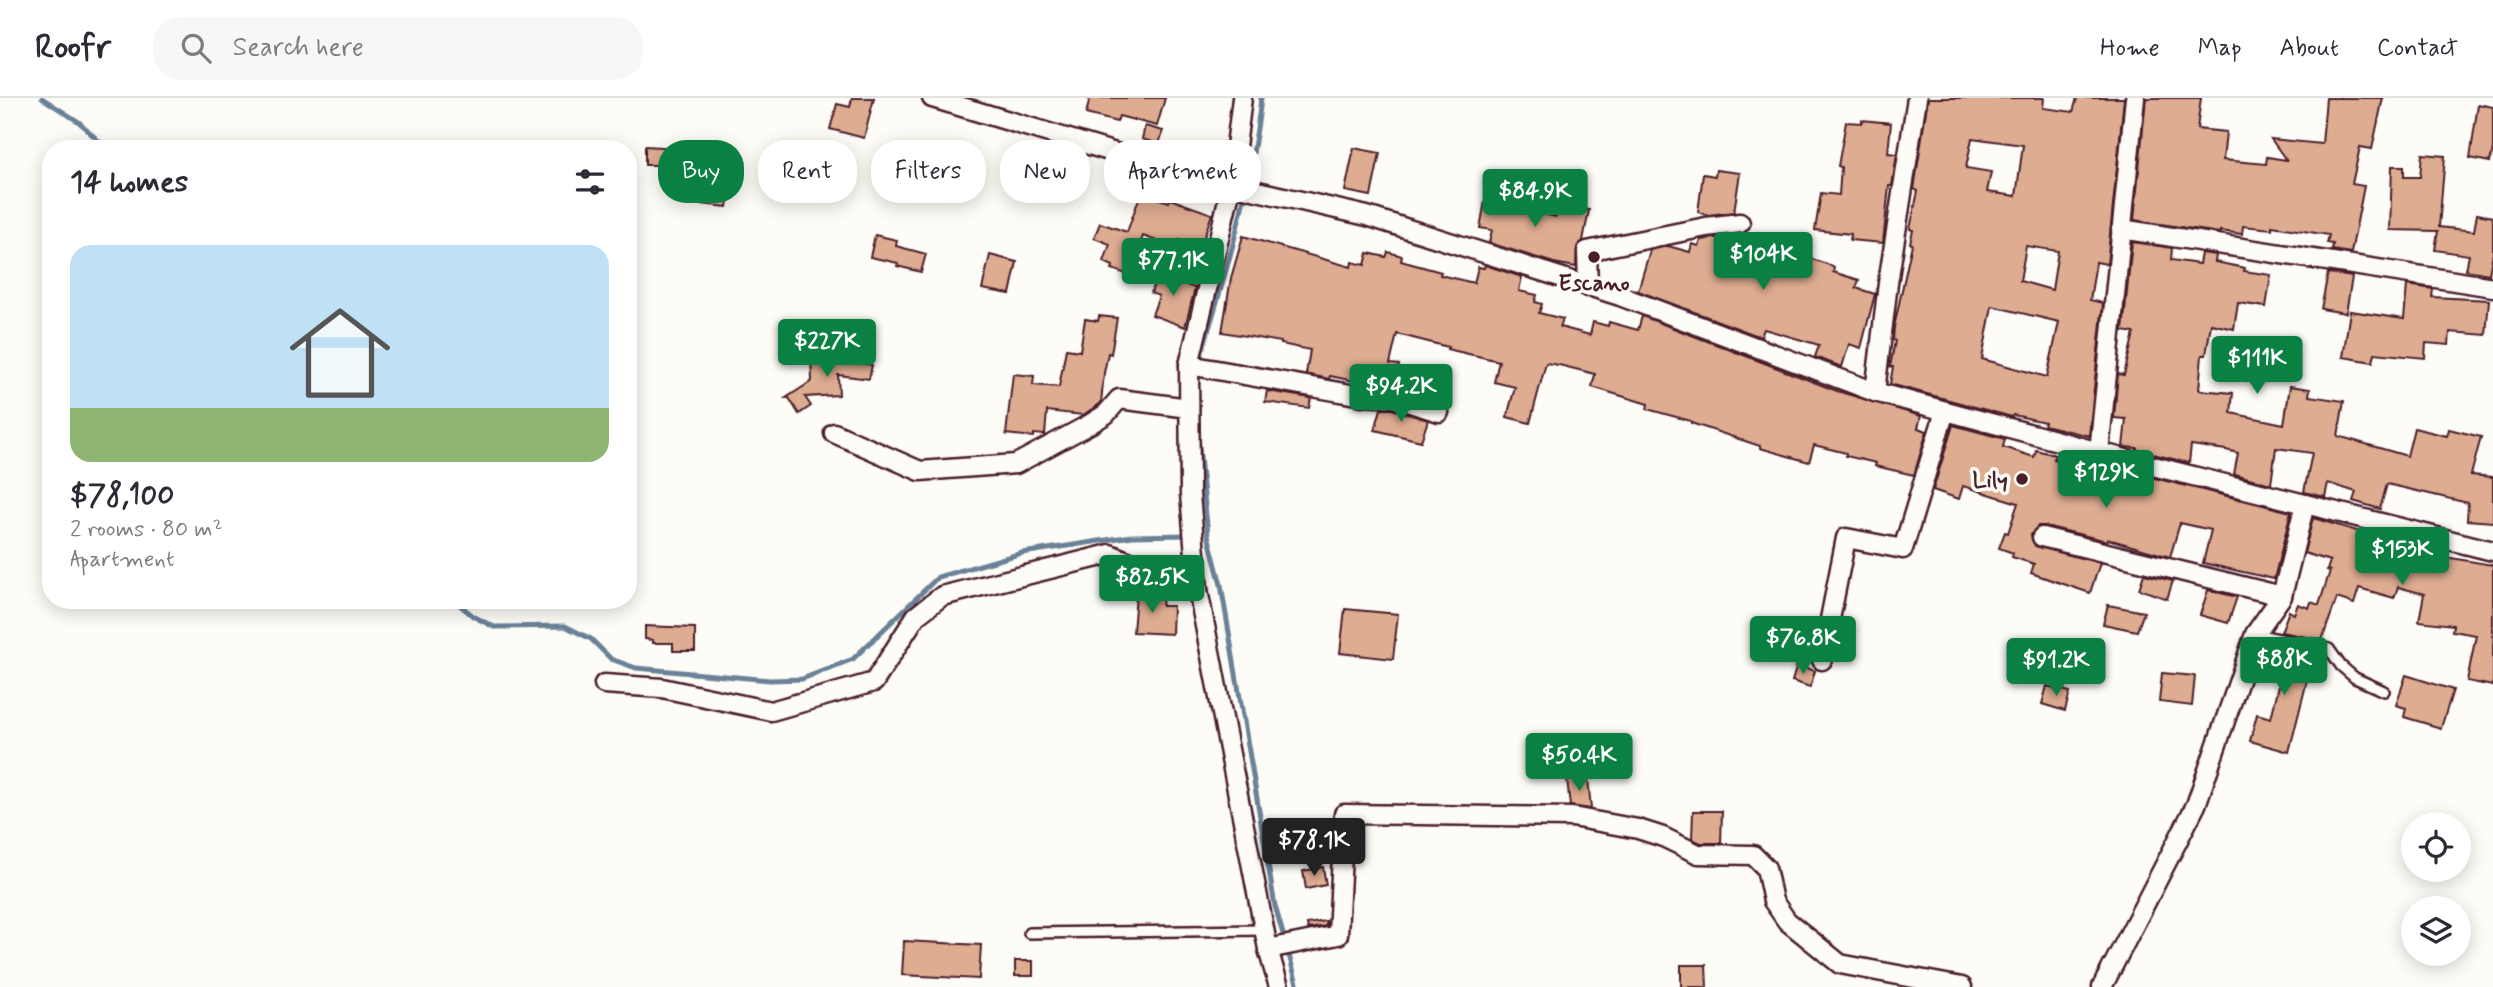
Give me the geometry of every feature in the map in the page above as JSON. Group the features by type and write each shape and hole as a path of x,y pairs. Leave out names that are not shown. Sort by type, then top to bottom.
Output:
{"street":[{"path":"932,98 1104,149"},
{"path":"1237,140 1242,98"},
{"path":"1875,392 1888,283 1917,98"},
{"path":"2099,452 2135,98"},
{"path":"1261,193 1367,216 1620,296 1875,392 2099,452 2493,551"},
{"path":"1227,203 1189,365 1190,494 1198,590 1264,930 1279,987"},
{"path":"1588,287 1587,251 1706,227 1740,223"},
{"path":"2122,229 2493,287"},
{"path":"1189,365 1362,396 1394,398 1439,412"},
{"path":"834,433 920,471 1016,464 1106,414 1119,398 1189,408"},
{"path":"1822,660 1846,538 1903,549 1945,411"},
{"path":"2102,987 2196,804 2255,635 2282,596 2305,504"},
{"path":"2042,537 2282,596"},
{"path":"604,684 662,688 771,711 874,682 916,616 942,596 1110,554 1198,590"},
{"path":"1268,949 1338,934 1344,814 1572,817 1638,829 1663,837 1698,854 1753,855 1766,868 1773,901 1787,920 1840,964 1962,987"}],"lane":[{"path":"2255,635 2329,649 2341,666 2355,678 2384,691"},
{"path":"1030,933 1264,930"}],"building":[{"path":"852,98 874,98 864,138 830,129 837,104 850,107"},
{"path":"1090,98 1165,98 1157,126 1119,116 1117,122 1086,114"},
{"path":"1928,98 2044,98 2043,108 2073,112 2077,98 2124,98 2107,264 2096,262 2090,300 2103,303 2089,436 2044,425 2045,422 2013,415 2012,417 1890,384 1894,327 1912,244 1913,230 1910,229 1918,191 1914,189","holes":["1972,138 2023,145 2016,196 1987,192 1991,172 1966,168","2026,246 2058,251 2052,290 2020,281","1992,306 2059,322 2047,377 1982,359"]},
{"path":"2146,98 2201,98 2197,129 2226,132 2223,160 2266,164 2267,157 2286,160 2271,139 2322,144 2326,98 2383,98 2372,149 2360,147 2352,184 2364,186 2351,253 2332,250 2333,244 2327,243 2329,235 2272,226 2272,229 2243,226 2242,234 2134,220"},
{"path":"2478,104 2493,107 2493,149 2490,162 2470,158"},
{"path":"1862,120 1891,123 1888,153 1897,154 1892,186 1889,186 1883,243 1850,240 1851,234 1815,230 1821,193 1839,195 1841,167 1838,166 1846,122 1862,123"},
{"path":"1145,126 1163,131 1160,140 1142,139"},
{"path":"645,146 658,147 658,165 645,165"},
{"path":"1354,148 1380,153 1371,196 1345,191"},
{"path":"2422,154 2445,156 2439,227 2474,231 2477,214 2493,217 2493,253 2489,274 2466,270 2469,255 2435,250 2438,231 2390,230 2392,166 2404,166 2404,177 2420,177"},
{"path":"1716,170 1740,173 1734,212 1708,215 1698,212 1703,174 1715,176"},
{"path":"1487,190 1505,193 1504,198 1531,203 1530,211 1556,217 1559,204 1589,210 1583,241 1577,247 1576,267 1489,243 1492,230 1480,228"},
{"path":"701,203 728,203 727,207"},
{"path":"1137,203 1181,203 1212,214 1200,248 1179,240 1176,248 1143,236 1129,275 1112,269 1113,266 1104,262 1110,244 1094,238 1100,223 1127,232"},
{"path":"875,235 897,240 896,246 926,254 921,272 897,266 898,263 870,257"},
{"path":"1738,235 1827,264 1834,268 1833,272 1859,280 1856,288 1875,294 1861,348 1849,344 1842,367 1815,357 1819,345 1764,329 1761,337 1638,291 1650,250 1668,246 1690,252 1692,244 1699,246 1701,240"},
{"path":"1243,236 1351,267 1352,262 1365,265 1368,253 1386,257 1388,252 1402,256 1401,261 1441,272 1440,275 1474,283 1478,267 1484,268 1485,265 1522,277 1519,291 1537,295 1535,302 1542,304 1539,313 1563,319 1560,327 1590,335 1593,322 1608,326 1609,322 1638,330 1642,316 1837,391 1921,416 1918,428 1927,431 1914,475 1875,466 1876,463 1814,445 1809,462 1760,448 1691,421 1647,409 1648,404 1592,387 1595,374 1546,363 1530,423 1507,417 1515,387 1494,382 1499,361 1397,334 1390,364 1399,365 1395,387 1364,385 1330,376 1329,379 1306,374 1310,350 1222,332 1231,278"},
{"path":"2132,242 2172,248 2171,260 2199,264 2201,253 2216,255 2215,262 2245,268 2244,271 2271,275 2266,307 2238,303 2234,329 2211,324 2206,355 2202,355 2199,390 2233,393 2231,413 2284,424 2290,386 2310,389 2309,396 2344,401 2338,436 2407,456 2414,428 2447,436 2449,429 2481,437 2471,475 2493,477 2493,522 2467,520 2468,503 2387,484 2380,509 2353,501 2356,492 2328,483 2325,497 2304,492 2312,453 2276,448 2271,484 2234,474 2238,453 2226,450 2191,445 2189,463 2137,448 2123,447 2126,419 2114,418 2118,374 2124,375 2134,333 2123,331"},
{"path":"990,255 1017,262 1010,294 982,289"},
{"path":"1171,268 1187,274 1183,284 1195,288 1185,327 1152,315 1159,296 1151,293 1155,280 1165,284"},
{"path":"2328,273 2352,277 2346,313 2321,309"},
{"path":"2407,285 2433,289 2432,297 2489,300 2486,335 2450,332 2449,345 2426,343 2425,358 2375,353 2373,362 2343,357 2350,311 2404,319"},
{"path":"1099,316 1117,318 1111,354 1108,353 1104,373 1101,403 1083,415 1047,411 1045,435 1034,434 1034,437 1006,434 1013,374 1034,376 1033,385 1059,387 1066,349 1080,351 1085,319 1098,321"},
{"path":"836,356 837,360 872,365 869,379 838,375 839,395 805,397 811,406 799,414 789,398 786,398 812,381 811,357"},
{"path":"1267,391 1311,398 1309,408 1265,402"},
{"path":"1381,409 1392,409 1428,420 1421,441 1375,430"},
{"path":"1953,425 2005,439 2003,447 2034,457 2036,450 2094,472 2095,467 2128,477 2130,472 2291,512 2274,579 2203,563 2211,530 2180,523 2170,557 2108,539 2107,541 2038,526 2031,535 2035,546 2100,563 2090,593 2031,573 2034,564 2012,557 2013,553 1999,548 2005,532 2008,533 2018,503 1963,486 1959,499 1933,490"},
{"path":"2313,518 2445,557 2493,565 2493,686 2467,681 2476,635 2452,631 2453,625 2419,621 2424,594 2398,587 2394,598 2359,588 2354,604 2337,598 2322,640 2281,632 2289,611 2294,614 2298,604 2309,608 2311,602 2319,605 2330,571 2327,570 2330,561 2304,553"},
{"path":"2144,574 2173,581 2167,599 2139,589"},
{"path":"2208,590 2237,597 2228,623 2200,615"},
{"path":"1136,594 1163,596 1162,606 1173,606 1172,634 1133,632"},
{"path":"2108,605 2144,612 2137,631 2103,624"},
{"path":"1345,609 1398,614 1393,659 1340,653"},
{"path":"645,626 695,628 695,651 673,651 673,643 653,643 653,640 645,639"},
{"path":"2271,644 2314,653 2289,752 2250,741 2257,714 2271,718 2282,673 2265,668"},
{"path":"1797,665 1815,671 1810,687 1792,681"},
{"path":"2162,673 2195,676 2192,706 2159,702"},
{"path":"2406,675 2453,690 2441,728 2404,717 2406,708 2396,705"},
{"path":"2047,686 2070,692 2065,711 2042,704"},
{"path":"1588,778 1591,809 1570,806 1567,779"},
{"path":"1693,811 1722,811 1721,843 1701,843 1692,839"},
{"path":"1323,867 1326,885 1306,889 1303,871"},
{"path":"1326,921 1326,926 1308,929 1307,924"},
{"path":"904,941 981,945 979,979 902,975"},
{"path":"1015,961 1033,961 1033,976 1015,976"},
{"path":"1681,965 1706,965 1707,987 1681,987"}],"waterway":[{"path":"42,98 79,122 98,140"},
{"path":"1198,364 1244,199 1261,98"},
{"path":"1198,437 1208,535 1221,585 1275,906 1298,987"},
{"path":"465,609 494,627 565,626 591,639 611,659 636,668 770,680 802,679 853,659 938,577 1022,553 1132,536 1191,535"}],"place":[{"name":"Escano","path":"1594,257"},
{"name":"Lily","path":"2022,479"}]}
